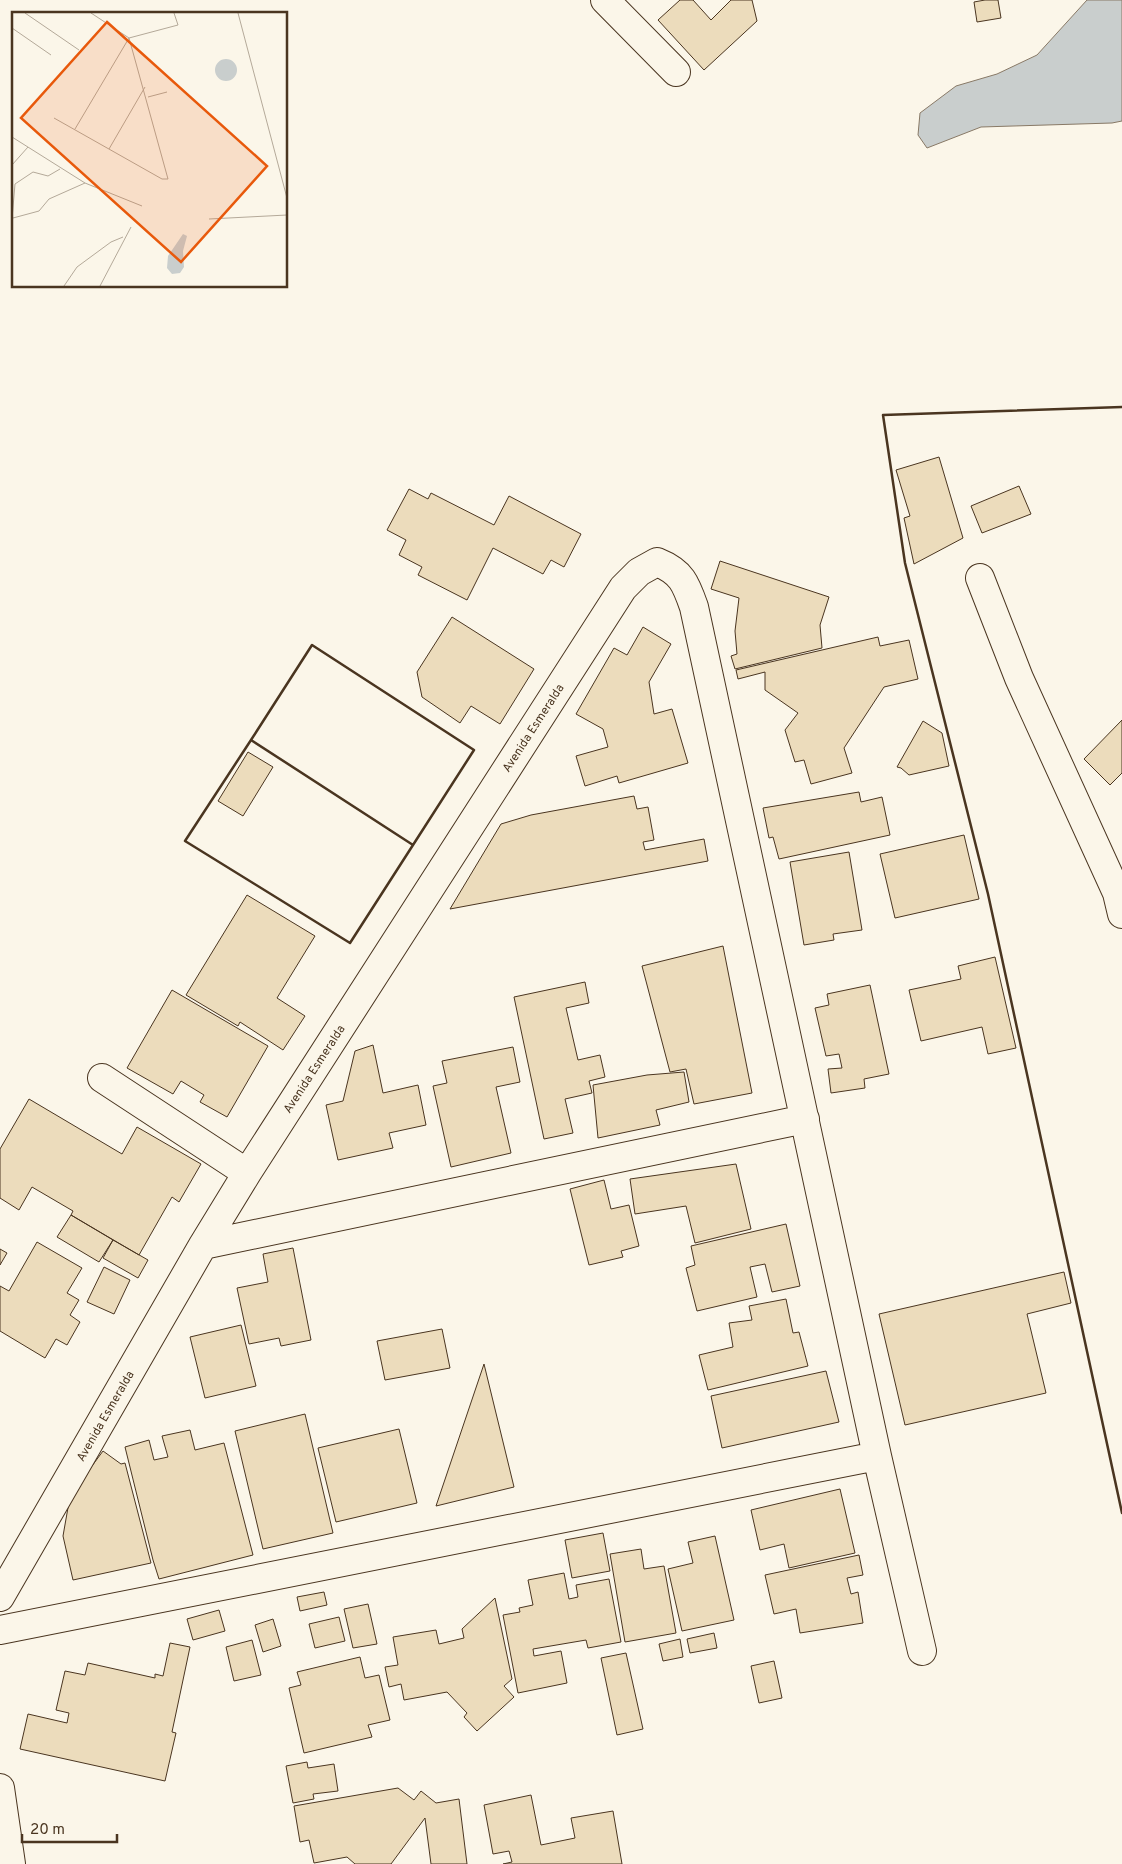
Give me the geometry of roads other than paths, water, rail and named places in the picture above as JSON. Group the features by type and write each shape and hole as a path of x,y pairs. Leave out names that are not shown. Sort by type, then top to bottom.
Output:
{"street":[{"path":"605,0 676,72"},
{"name":"Avenida Esmeralda","path":"0,1598 247,1172 623,588 639,572 657,562 671,568 686,584 694,608 806,1119"},
{"path":"980,578 1019,678 1117,893 1122,914"},
{"path":"102,1078 247,1172"},
{"path":"203,1245 806,1119 877,1456 922,1651"},
{"path":"0,1630 877,1456"},
{"path":"0,1788 10,1864"}]}
